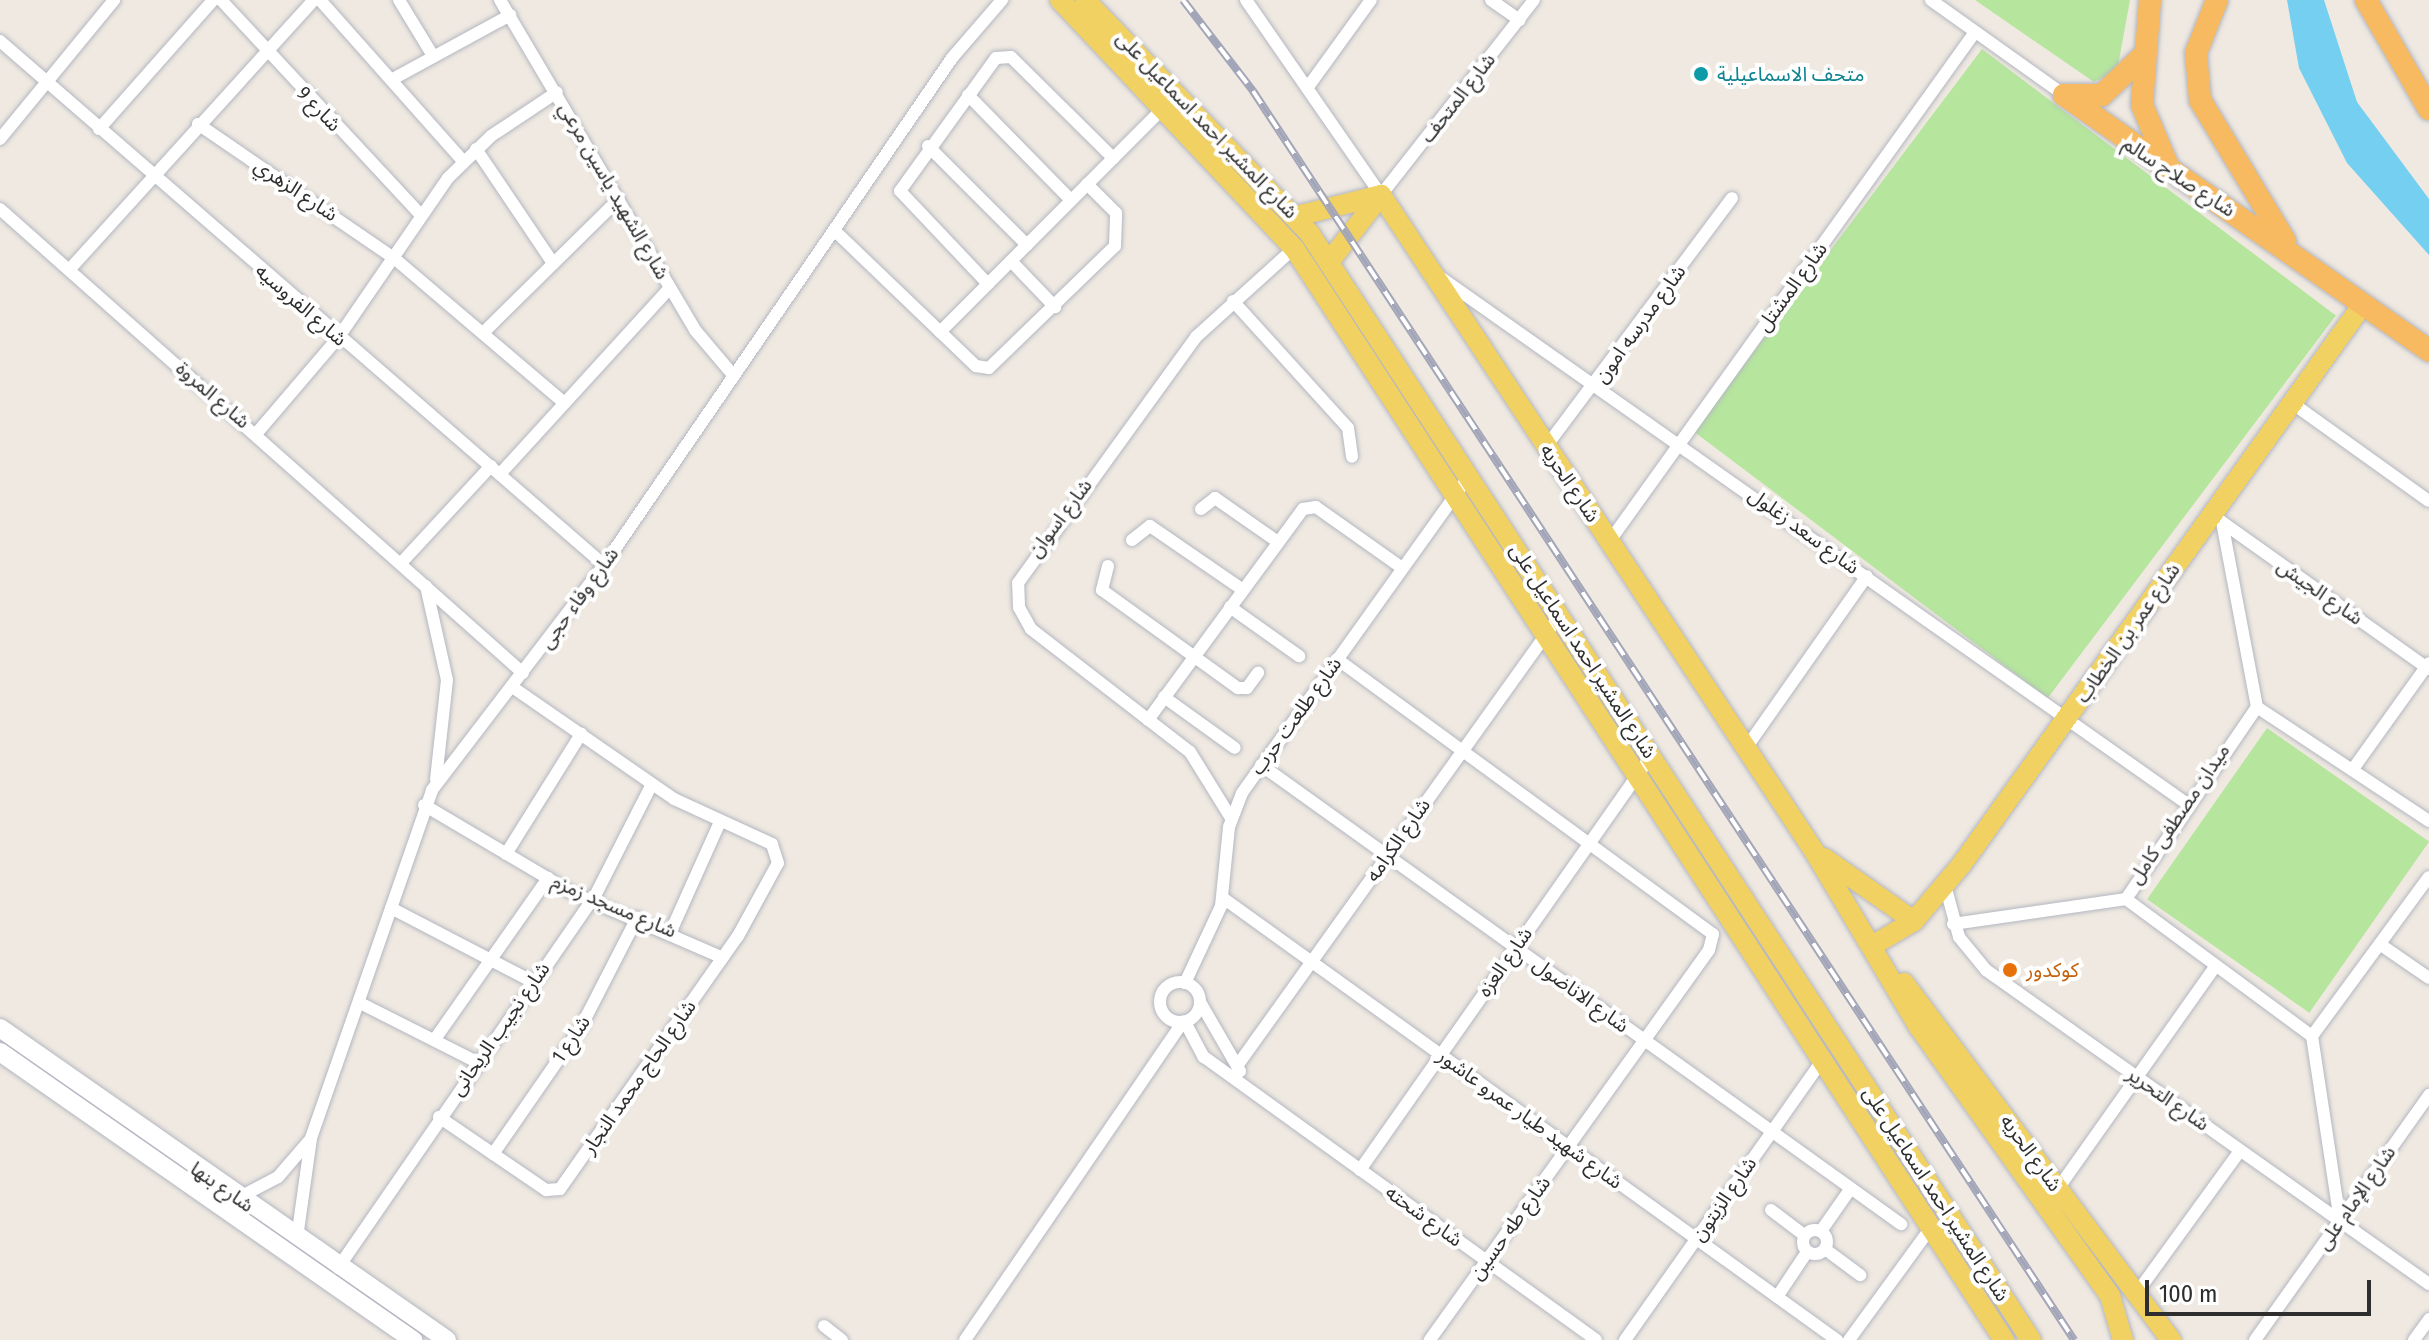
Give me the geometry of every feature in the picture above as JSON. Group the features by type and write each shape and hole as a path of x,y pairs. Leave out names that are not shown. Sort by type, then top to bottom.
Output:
{"highway":[{"path":"2150,0 2142,56 2146,127 2171,170"},
{"path":"2217,0 2196,53 2200,100 2241,178 2297,256"},
{"path":"2366,0 2429,109"},
{"path":"2064,95 2102,95 2142,56"},
{"name":"شارع صلاح سالم","path":"2064,95 2429,351"}],"main road":[{"name":"شارع المشير احمد اسماعيل على","path":"1060,0 1294,248 2004,1340"},
{"name":"شارع المشير احمد اسماعيل على","path":"1085,0 1297,216 2031,1340"},
{"path":"1297,216 1381,195"},
{"path":"1329,262 1381,195"},
{"name":"شارع الحريه","path":"1381,195 1420,262 1875,944 1919,1027 2118,1308 2123,1340"},
{"name":"شارع عمر بن الخطاب","path":"1875,944 1914,921 1945,885 2217,519 2292,403 2363,304"},
{"path":"1814,851 1914,921"},
{"name":"شارع الحريه","path":"1890,968 1932,1015 2057,1190 2171,1340"},
{"name":"شارع بنها","path":"0,1028 130,1135 293,1259 413,1340"},
{"name":"شارع بنها","path":"0,1052 130,1135 238,1198 446,1339"}],"street":[{"path":"0,139 114,0"},
{"path":"99,129 213,0"},
{"name":"شارع 9","path":"221,0 263,50 420,214"},
{"path":"69,270 263,50 314,0"},
{"path":"320,0 463,161"},
{"path":"399,0 433,56"},
{"name":"شارع الشهيد ياسين مرعي","path":"500,0 670,288 734,376"},
{"name":"شارع وفاء حجى","path":"293,1259 311,1138 362,1004 424,805 436,782 604,565 952,58 1002,0"},
{"name":"شارع الحريه","path":"1246,0 1381,195"},
{"path":"1308,87 1371,0"},
{"path":"1491,0 1520,20"},
{"name":"شارع المتحف","path":"1381,195 1534,0"},
{"name":"شارع صلاح سالم","path":"1931,0 2064,95"},
{"path":"391,80 510,15"},
{"name":"شارع المشتل","path":"1609,542 1975,32"},
{"name":"شارع الفروسيه","path":"0,41 338,338 604,565"},
{"path":"988,284 903,200 902,182 996,58 1008,55 1113,158"},
{"path":"256,434 338,338 394,258 420,214 463,161 557,92"},
{"path":"968,95 1071,200"},
{"path":"940,332 1163,108"},
{"name":"شارع الزهري","path":"198,124 394,258 485,331 563,402"},
{"path":"928,146 1027,245"},
{"path":"476,149 553,263"},
{"path":"834,230 976,366 989,368 1055,307 1120,233 1116,213 1087,184"},
{"name":"شارع مدرسه امون","path":"1545,448 1732,198"},
{"path":"485,331 619,199"},
{"name":"شارع المروة","path":"0,209 402,562 523,673"},
{"name":"شارع اسوان","path":"1231,818 1200,764 1031,629 1019,607 1018,583 1196,337 1294,248"},
{"path":"1011,261 1055,307"},
{"name":"شارع سعد زغلول","path":"1420,262 2186,803"},
{"path":"402,562 563,402 670,288"},
{"path":"1233,301 1348,428 1352,457"},
{"path":"2292,403 2429,501"},
{"name":"شارع طلعت حرب","path":"1185,983 1223,898 1231,818 1261,765 1469,476"},
{"path":"1201,509 1215,498 1278,542"},
{"path":"1148,720 1278,542 1311,506 1402,568"},
{"path":"2217,519 2257,707 2429,821"},
{"name":"شارع الجيش","path":"2217,519 2428,666"},
{"path":"1132,540 1150,526 1243,590"},
{"path":"1108,566 1102,590 1194,656 1241,689 1258,673"},
{"path":"1746,748 1867,576"},
{"path":"425,583 447,680 436,782"},
{"path":"1230,607 1299,656"},
{"name":"شارع الكرامه","path":"1237,1066 1560,615"},
{"path":"1337,659 1591,840"},
{"path":"2353,769 2428,666"},
{"path":"512,687 652,784 720,822 671,931"},
{"path":"1164,697 1235,748"},
{"name":"ميدان مصطفى كامل","path":"2257,707 2186,803 2126,899 2213,970 2312,1036"},
{"path":"506,854 581,734"},
{"name":"شارع العزه","path":"1360,1170 1651,756"},
{"name":"شارع الاناضول","path":"1261,765 1901,1224"},
{"name":"شارع نجيب الريحانى","path":"338,1268 439,1117 591,901 652,784"},
{"name":"شارع مسجد زمزم","path":"424,805 591,901 671,931 723,958"},
{"name":"شارع الحاج محمد النجار","path":"439,1117 546,1190 560,1189 723,958 778,863 767,841 720,822"},
{"name":"شارع طه حسين","path":"1430,1340 1711,945 1703,919 1591,840"},
{"path":"2340,1221 2312,1036 2429,877"},
{"path":"435,1039 548,878"},
{"name":"شارع التحرير","path":"1945,885 1953,924 1986,970 2429,1284"},
{"name":"شارع شهيد طيار عمرو عاشور","path":"1223,898 1837,1340"},
{"path":"1953,924 2126,899"},
{"path":"391,908 533,982"},
{"name":"شارع 1","path":"493,1154 581,1027 637,918"},
{"path":"2381,945 2429,978"},
{"path":"2057,1190 2213,970"},
{"path":"965,1340 1200,1002 1185,983 1172,984 1160,999 1165,1016 1184,1022"},
{"name":"شارع شحته","path":"1200,1002 1252,1091"},
{"path":"362,1004 477,1062"},
{"name":"شارع شحته","path":"1184,1022 1199,1053 1596,1340"},
{"name":"شارع الزيتون","path":"1625,1340 1823,1059"},
{"name":"شارع الإمام على","path":"2255,1340 2429,1095"},
{"path":"238,1198 278,1177 311,1138"},
{"path":"2136,1294 2240,1151"},
{"path":"1804,1235 1821,1231 1851,1188"},
{"path":"1771,1210 1804,1235 1807,1252 1777,1297"},
{"path":"1849,1340 1932,1226"},
{"path":"1821,1231 1825,1249 1860,1275"},
{"path":"1807,1252 1825,1249"},
{"path":"2414,1340 2429,1319"},
{"path":"824,1326 842,1340"}],"green space":[{"path":"1975,0 2130,0 2117,71 2094,82"},
{"path":"1982,49 2336,316 2048,698 1694,432"},
{"path":"2267,728 2429,841 2309,1013 2147,899"}],"water":[{"path":"2287,0 2324,0 2357,102 2429,199 2429,255 2347,163 2299,68"}],"railway":[{"path":"1183,0 1253,91 2074,1340"}],"place":[{"name":"متحف الاسماعيلية","path":"1701,74"},
{"name":"كوكدور","path":"2010,970"}]}
